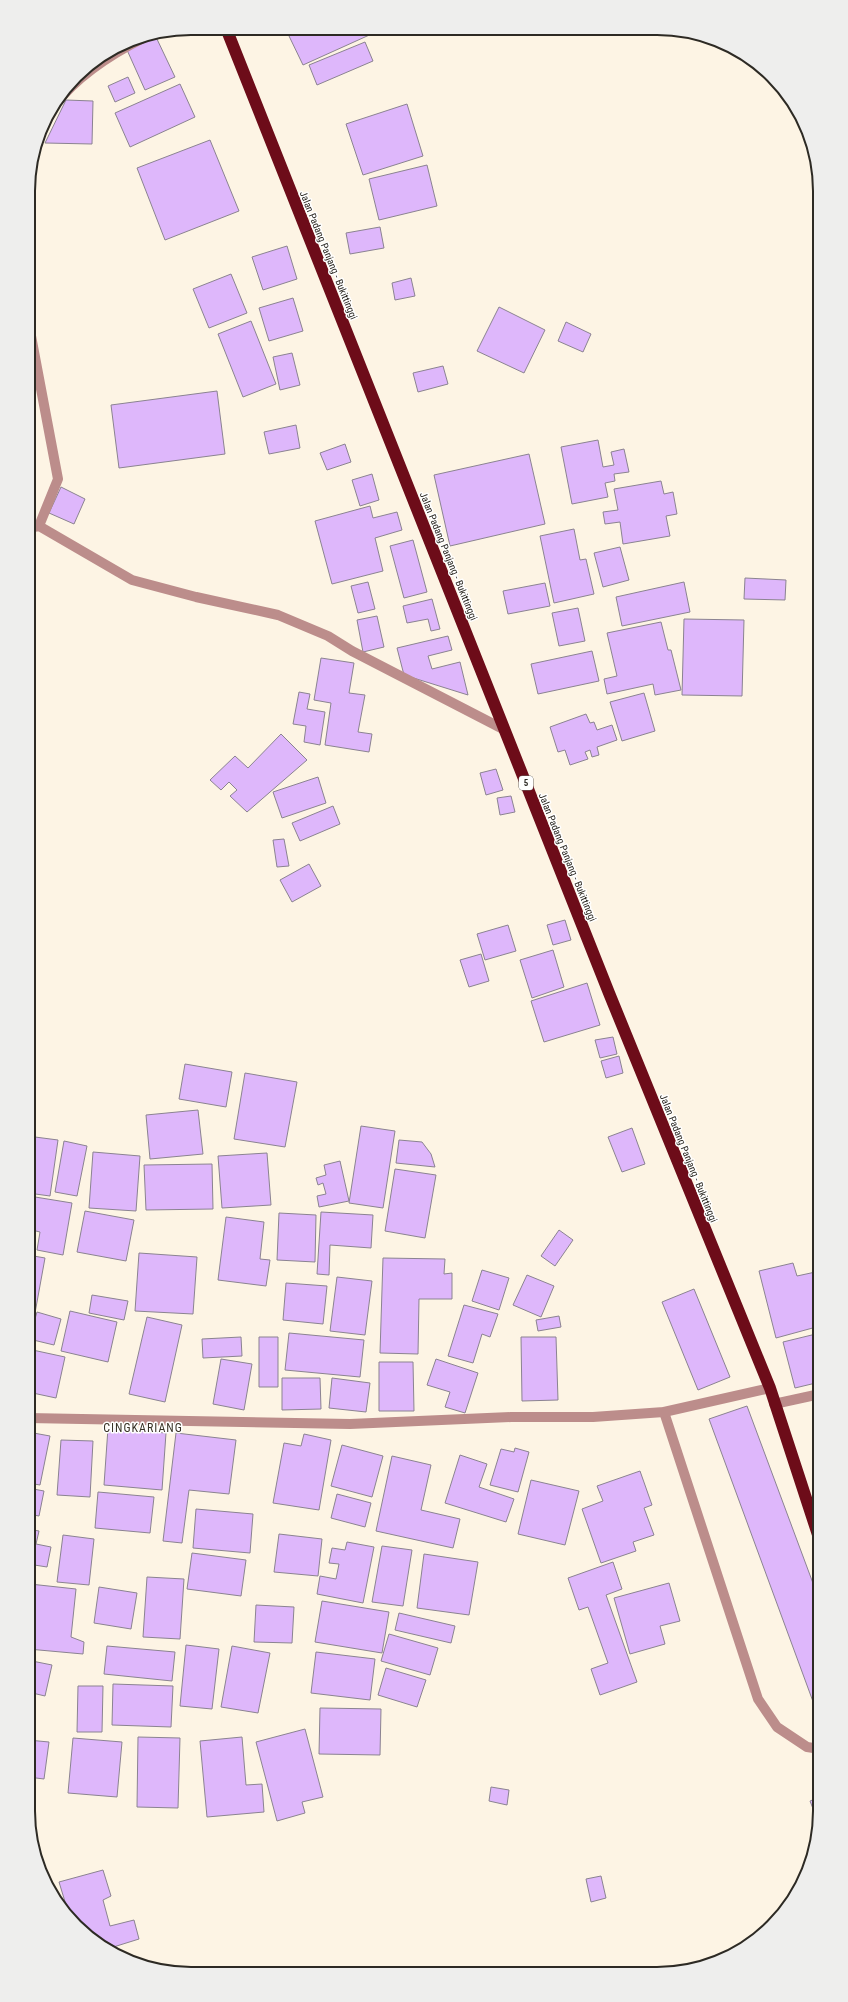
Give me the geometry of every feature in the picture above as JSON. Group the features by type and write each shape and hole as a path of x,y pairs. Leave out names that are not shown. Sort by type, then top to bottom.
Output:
{"highway":[{"name":"Jalan Padang Panjang - Bukittinggi","path":"229,35 609,993 770,1388 813,1520"}],"street":[{"path":"95,68 106,60"},
{"path":"35,357 58,479 39,526"},
{"path":"35,527 39,526 132,580 196,597 278,615 328,636 352,651 505,730"},
{"path":"35,1418 350,1424 511,1418 593,1417 664,1412 770,1388"},
{"path":"774,1404 813,1396"},
{"path":"664,1412 758,1699 777,1727 807,1747 813,1748"}],"building":[{"path":"291,35 369,35 303,65 289,36"},
{"path":"157,39 175,77 145,90 127,50 147,41"},
{"path":"365,42 373,61 317,85 309,65"},
{"path":"128,77 135,93 115,102 108,86"},
{"path":"180,84 195,117 130,147 115,113"},
{"path":"66,100 93,101 92,144 45,143"},
{"path":"407,104 423,156 363,175 346,124"},
{"path":"210,140 239,211 165,240 137,168"},
{"path":"427,165 437,206 379,220 369,179"},
{"path":"380,227 384,248 350,254 346,233"},
{"path":"287,246 297,279 263,290 252,257"},
{"path":"231,274 247,313 209,328 193,289"},
{"path":"411,278 415,296 395,300 392,283"},
{"path":"293,298 303,331 269,341 259,308"},
{"path":"499,307 545,330 524,373 477,351"},
{"path":"251,321 276,384 243,397 218,334"},
{"path":"566,322 591,334 583,352 558,341"},
{"path":"292,353 300,385 280,390 273,357"},
{"path":"443,366 448,384 418,392 413,373"},
{"path":"217,391 225,454 119,468 111,405"},
{"path":"296,425 300,448 269,454 264,432"},
{"path":"598,440 603,467 614,465 611,452 624,449 629,472 614,474 615,481 605,483 608,497 572,504 561,447"},
{"path":"345,444 351,462 327,470 320,453"},
{"path":"529,454 545,524 450,546 434,475"},
{"path":"372,474 379,500 360,506 352,480"},
{"path":"661,481 664,494 673,492 677,514 666,516 670,536 623,544 620,522 605,524 603,512 618,510 614,489"},
{"path":"61,487 85,499 74,524 49,513"},
{"path":"370,506 373,518 397,512 402,530 375,538 383,571 332,584 315,521"},
{"path":"574,529 580,560 586,559 594,594 554,603 540,536"},
{"path":"413,540 427,592 404,598 390,546"},
{"path":"620,547 629,580 603,587 594,553"},
{"path":"745,578 786,580 785,600 744,599"},
{"path":"368,582 375,609 358,613 351,586"},
{"path":"684,582 690,612 622,626 616,597"},
{"path":"545,583 550,606 508,614 503,591"},
{"path":"432,599 440,629 431,631 428,619 407,623 403,606"},
{"path":"578,608 585,641 559,646 552,613"},
{"path":"377,616 384,647 363,652 357,620"},
{"path":"684,619 744,620 742,696 682,695"},
{"path":"661,622 668,650 671,650 681,690 655,695 653,684 607,694 604,679 617,676 607,633"},
{"path":"448,636 452,650 428,656 432,669 460,662 468,695 404,675 397,648"},
{"path":"592,651 599,681 538,694 531,664"},
{"path":"321,658 354,663 349,693 365,695 358,732 372,734 369,752 325,745 331,703 314,700"},
{"path":"299,692 310,694 307,709 325,712 320,745 304,742 306,726 293,724"},
{"path":"644,693 655,731 622,741 610,702"},
{"path":"586,714 590,723 594,722 597,730 612,725 617,740 597,747 599,755 592,757 590,750 585,752 588,759 570,765 565,750 558,752 550,727"},
{"path":"281,734 307,760 247,812 230,796 237,790 229,782 221,790 210,780 235,756 248,768"},
{"path":"496,769 503,790 486,795 480,773"},
{"path":"318,777 326,803 282,818 273,792"},
{"path":"511,796 515,812 500,815 497,798"},
{"path":"333,806 340,824 300,841 292,823"},
{"path":"284,839 289,866 277,867 273,840"},
{"path":"309,864 321,886 292,902 280,880"},
{"path":"565,920 571,940 553,945 547,925"},
{"path":"508,925 516,951 485,960 477,934"},
{"path":"553,950 564,987 532,998 520,960"},
{"path":"481,954 489,981 469,987 460,960"},
{"path":"587,983 600,1025 544,1042 531,1001"},
{"path":"613,1037 617,1054 600,1058 595,1040"},
{"path":"619,1056 623,1073 606,1078 601,1061"},
{"path":"185,1064 232,1072 226,1107 179,1099"},
{"path":"245,1073 297,1082 285,1147 234,1139"},
{"path":"198,1110 203,1154 150,1159 146,1115"},
{"path":"361,1126 395,1131 383,1208 349,1203"},
{"path":"632,1128 645,1164 622,1172 608,1137"},
{"path":"35,1137 58,1140 50,1196 35,1194"},
{"path":"399,1140 422,1142 431,1154 435,1167 396,1163"},
{"path":"64,1141 87,1146 77,1196 55,1192"},
{"path":"93,1152 140,1156 136,1211 89,1208"},
{"path":"267,1153 271,1205 222,1208 218,1156"},
{"path":"340,1161 349,1201 319,1207 317,1196 326,1194 323,1183 318,1185 316,1178 326,1175 324,1165"},
{"path":"212,1164 213,1209 146,1210 144,1165"},
{"path":"395,1169 436,1175 425,1238 385,1231"},
{"path":"35,1197 72,1203 63,1255 37,1250 40,1232 35,1231"},
{"path":"85,1211 134,1220 126,1261 77,1252"},
{"path":"321,1212 373,1215 371,1248 330,1245 329,1275 317,1274"},
{"path":"279,1213 316,1215 315,1262 277,1260"},
{"path":"226,1217 264,1222 260,1259 270,1260 266,1286 218,1280"},
{"path":"559,1230 573,1240 555,1266 541,1256"},
{"path":"139,1253 197,1257 193,1314 135,1311"},
{"path":"35,1256 45,1258 35,1313"},
{"path":"383,1258 445,1259 444,1274 452,1273 452,1299 419,1299 418,1354 380,1353"},
{"path":"793,1263 797,1276 813,1273 813,1328 776,1338 759,1271"},
{"path":"482,1270 509,1278 499,1310 472,1301"},
{"path":"527,1275 554,1286 541,1317 513,1305"},
{"path":"337,1277 372,1281 365,1335 330,1331"},
{"path":"286,1283 327,1286 323,1324 283,1320"},
{"path":"694,1289 730,1377 698,1390 662,1302"},
{"path":"92,1295 128,1301 124,1320 89,1313"},
{"path":"464,1305 498,1314 490,1337 482,1334 473,1363 448,1356"},
{"path":"70,1311 117,1322 108,1362 61,1351"},
{"path":"37,1312 61,1319 54,1345 35,1340 35,1319"},
{"path":"559,1316 561,1327 538,1331 536,1320"},
{"path":"147,1317 182,1325 165,1402 129,1394"},
{"path":"289,1333 364,1340 360,1377 285,1370"},
{"path":"813,1335 813,1384 795,1388 783,1342"},
{"path":"241,1337 242,1356 203,1358 202,1339"},
{"path":"259,1337 278,1337 278,1387 259,1387"},
{"path":"521,1337 556,1337 558,1400 522,1401"},
{"path":"35,1351 65,1357 56,1398 35,1394"},
{"path":"221,1359 252,1364 244,1410 213,1404"},
{"path":"436,1359 478,1373 465,1413 445,1407 450,1392 427,1385"},
{"path":"379,1362 413,1362 414,1411 379,1411"},
{"path":"282,1378 320,1378 321,1409 282,1410"},
{"path":"332,1378 370,1383 366,1412 329,1408"},
{"path":"747,1406 813,1583 813,1702 709,1419"},
{"path":"108,1428 166,1433 162,1490 104,1485"},
{"path":"35,1433 50,1436 40,1485 35,1484"},
{"path":"176,1433 236,1440 229,1494 189,1490 182,1543 163,1541"},
{"path":"304,1434 331,1440 319,1510 273,1503 284,1443 301,1446"},
{"path":"61,1440 93,1441 90,1497 57,1495"},
{"path":"342,1445 383,1456 372,1497 331,1486"},
{"path":"515,1448 529,1452 518,1492 490,1485 501,1449 514,1452"},
{"path":"460,1455 487,1464 479,1487 514,1499 506,1522 445,1503"},
{"path":"392,1456 431,1465 421,1510 460,1519 453,1548 376,1531"},
{"path":"640,1471 652,1505 644,1508 654,1535 633,1542 636,1551 601,1563 582,1509 603,1501 597,1486"},
{"path":"531,1480 579,1491 565,1545 518,1534"},
{"path":"35,1489 44,1491 39,1516 35,1515"},
{"path":"98,1492 154,1497 150,1533 95,1528"},
{"path":"337,1494 371,1503 365,1527 331,1518"},
{"path":"196,1509 253,1514 250,1553 193,1548"},
{"path":"35,1530 39,1531 36,1544 51,1547 47,1567 35,1565"},
{"path":"279,1534 322,1539 318,1576 274,1572"},
{"path":"63,1535 94,1539 89,1585 57,1582"},
{"path":"347,1542 374,1547 363,1603 317,1594 320,1576 336,1579 339,1564 329,1563 332,1548 345,1550"},
{"path":"382,1546 412,1550 403,1606 372,1602"},
{"path":"192,1553 246,1560 241,1596 187,1589"},
{"path":"424,1554 478,1562 469,1615 417,1608"},
{"path":"613,1562 622,1589 606,1595 637,1682 600,1695 591,1669 608,1663 588,1607 579,1610 568,1578"},
{"path":"147,1577 184,1579 180,1639 143,1637"},
{"path":"669,1583 680,1621 660,1626 665,1644 630,1654 614,1598"},
{"path":"35,1585 76,1589 71,1637 84,1642 83,1654 35,1650"},
{"path":"99,1587 137,1593 131,1629 94,1623"},
{"path":"322,1601 389,1612 382,1653 315,1642"},
{"path":"256,1605 294,1607 292,1643 254,1642"},
{"path":"399,1613 455,1626 451,1643 395,1630"},
{"path":"389,1634 438,1648 430,1675 381,1661"},
{"path":"186,1645 219,1649 212,1709 180,1706"},
{"path":"107,1646 175,1652 172,1681 104,1674"},
{"path":"232,1646 270,1653 258,1713 221,1707"},
{"path":"316,1652 375,1659 370,1700 311,1693"},
{"path":"35,1662 52,1665 45,1696 35,1694"},
{"path":"386,1668 426,1680 417,1707 378,1695"},
{"path":"113,1684 173,1686 171,1727 112,1725"},
{"path":"78,1686 103,1686 102,1732 77,1732"},
{"path":"320,1708 381,1709 380,1755 319,1754"},
{"path":"305,1729 323,1797 302,1802 305,1813 277,1821 256,1742"},
{"path":"138,1737 180,1738 178,1808 137,1807"},
{"path":"242,1737 246,1785 262,1784 264,1812 207,1817 200,1741"},
{"path":"73,1738 122,1742 117,1797 68,1793"},
{"path":"35,1741 49,1742 44,1779 35,1778"},
{"path":"491,1787 509,1790 507,1805 489,1801"},
{"path":"813,1800 813,1809 810,1801"},
{"path":"103,1870 111,1896 103,1900 110,1926 134,1920 139,1939 114,1947 104,1941 88,1928 67,1906 59,1882"},
{"path":"601,1876 606,1898 591,1902 586,1879"}],"district":[{"name":"CINGKARIANG","path":"143,1428"}]}
